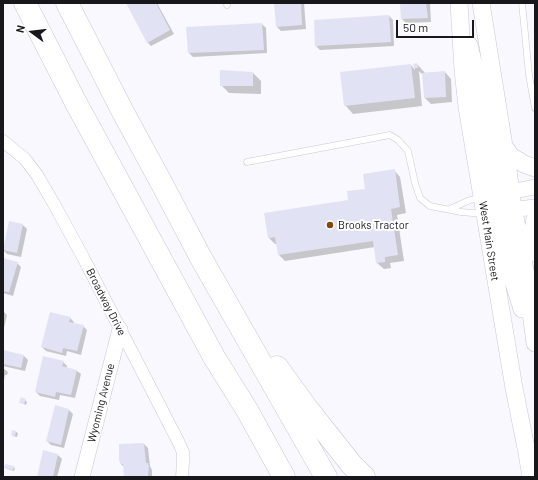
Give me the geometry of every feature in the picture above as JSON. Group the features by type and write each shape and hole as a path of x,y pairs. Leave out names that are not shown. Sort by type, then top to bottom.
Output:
{"highway":[{"path":"25,3 75,101 142,226 214,357 247,410 284,477"},
{"path":"67,3 201,258 326,477"},
{"path":"145,153 252,324 277,367 306,407 351,464 364,477"},
{"path":"247,410 275,477"}],"main road":[{"name":"West Main Street","path":"481,3 504,146 497,194 499,212 495,280 531,477"},
{"name":"West Main Street","path":"460,6 463,70 467,107 479,182 497,194 499,212 526,276 535,341"},
{"path":"504,146 511,156 524,164 535,168"},
{"path":"535,219 532,236 535,253"}],"street":[{"name":"Broadway Drive","path":"3,141 25,159 37,175 54,204 178,441 182,452 182,477"},
{"path":"497,194 535,187"},
{"path":"499,212 535,207"},
{"name":"Wyoming Avenue","path":"82,477 120,329"}],"lane":[{"path":"522,3 529,76 535,108"},
{"path":"247,162 390,134 408,151 420,198 430,206 461,212 499,212"},
{"path":"450,209 470,200 497,194"}],"building":[{"path":"126,3 156,3 170,30 147,43"},
{"path":"274,3 301,3 302,25 276,27"},
{"path":"400,3 426,3 428,18 401,19"},
{"path":"389,15 391,42 315,46 314,20"},
{"path":"262,23 264,50 188,53 186,27"},
{"path":"417,63 418,68 414,68 413,64"},
{"path":"411,64 415,98 344,106 340,72"},
{"path":"220,70 253,72 253,86 220,86"},
{"path":"445,71 446,97 424,98 422,73"},
{"name":"Brooks Tractor","path":"395,169 400,207 391,209 398,255 385,257 385,262 376,263 373,241 278,255 275,237 268,238 264,213 348,200 347,191 365,189 363,174"},
{"path":"9,221 23,224 17,253 3,250"},
{"path":"3,258 18,262 9,292 3,291"},
{"path":"50,312 71,317 69,322 84,325 77,351 63,348 62,353 41,347"},
{"path":"3,350 24,355 21,368 3,364"},
{"path":"43,356 64,361 62,366 77,370 71,395 56,392 55,397 35,392"},
{"path":"21,397 26,399 24,404 19,403"},
{"path":"55,405 69,409 61,445 46,441"},
{"path":"12,430 16,431 15,436 11,435"},
{"path":"144,443 146,463 149,465 148,477 124,477 123,464 120,464 119,461 119,444"},
{"path":"43,450 58,454 53,477 37,477"},
{"path":"5,464 14,466 13,470 4,468"}],"place":[{"name":"Brooks Tractor","path":"330,225"}]}
